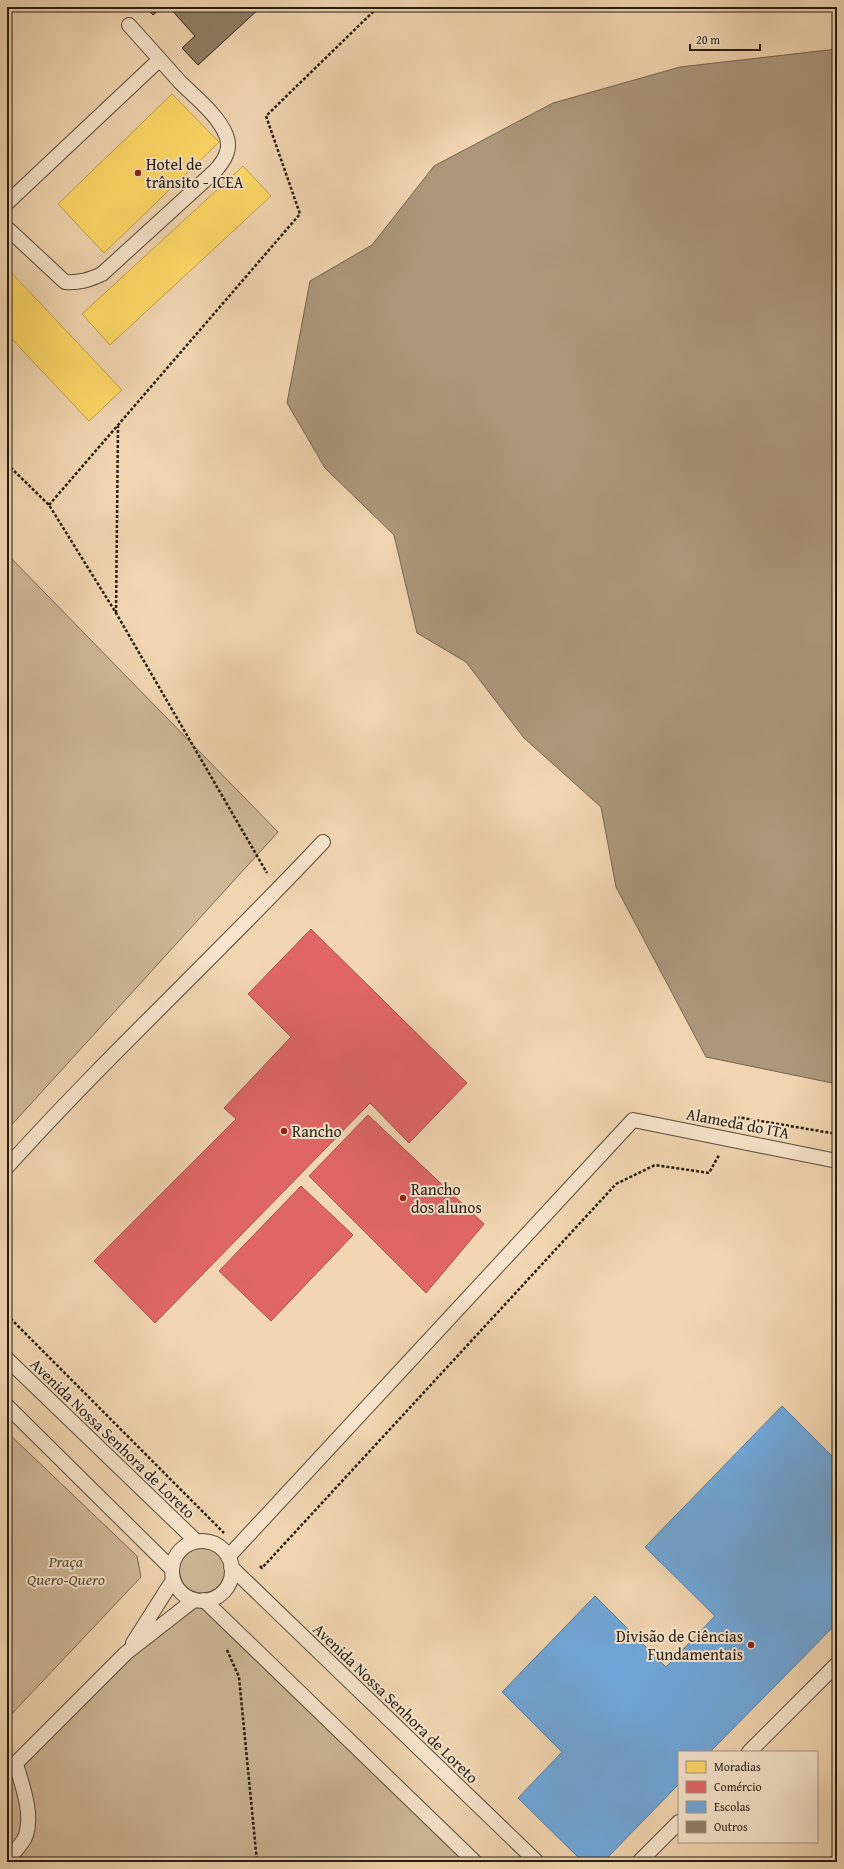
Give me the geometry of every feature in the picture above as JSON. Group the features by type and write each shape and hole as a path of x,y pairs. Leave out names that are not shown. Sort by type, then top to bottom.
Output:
{"lane":[{"path":"7,228 65,282 76,283 88,280 102,274 216,171 224,160 228,149 226,136 217,120 129,25"},
{"path":"7,203 160,60"},
{"path":"7,1166 122,1044 277,890 323,842"},
{"name":"Alameda do ITA","path":"238,1547 633,1120 837,1161"},
{"name":"Avenida Nossa Senhora de Loreto","path":"7,1360 196,1541"},
{"path":"7,1406 173,1574"},
{"path":"196,1541 206,1541 215,1544 223,1549 230,1562 231,1577 228,1586 214,1598 199,1600 185,1596 178,1589 173,1574 174,1559 180,1550 187,1544 196,1541"},
{"path":"230,1562 238,1547"},
{"name":"Avenida Nossa Senhora de Loreto","path":"230,1562 537,1862"},
{"path":"126,1653 173,1574"},
{"path":"7,1860 26,1836 27,1822 24,1793 11,1768 126,1653 199,1600"},
{"path":"199,1600 475,1862"},
{"path":"750,1751 837,1664"},
{"path":"639,1862 678,1823"}],"path":[{"path":"49,505 300,214 266,116 378,7"},
{"path":"116,613 118,426"},
{"path":"7,464 49,505 116,613 277,890"},
{"path":"7,1315 238,1547 262,1568 616,1184 655,1165 709,1172 728,1138 737,1117 837,1134"},
{"path":"226,1649 239,1677 257,1862"}],"green space":[{"path":"7,554 278,832 7,1130"},
{"name":"Praça Quero-Quero","path":"7,1432 137,1556 141,1577 7,1719"},
{"path":"202,1547 215,1551 221,1557 225,1570 221,1583 215,1589 202,1593 189,1589 183,1583 179,1570 183,1557 189,1551"},
{"path":"204,1600 475,1862 7,1862 7,1769 126,1653"}],"shaded area":[{"path":"837,49 837,1084 706,1057 616,887 601,807 524,738 466,662 417,633 394,535 325,468 287,403 310,281 372,245 434,166 553,103 680,67"}],"building: Moradias":[{"name":"Hotel de trânsito - ICEA","path":"172,94 219,142 104,253 58,204"},
{"name":"Hotel de trânsito - ICEA","path":"243,166 271,196 110,345 82,314"},
{"path":"7,268 122,390 89,421 7,334"}],"building: Comércio":[{"name":"Rancho","path":"311,929 467,1083 409,1143 370,1103 155,1323 94,1261 236,1119 224,1108 291,1037 248,994"},
{"name":"Rancho","path":"368,1115 484,1224 426,1293 309,1176"},
{"name":"Rancho","path":"301,1186 353,1235 271,1321 219,1271"}],"building: Escolas":[{"name":"Divisão de Ciências Fundamentais","path":"782,1406 837,1461 837,1623 711,1751 678,1751 678,1785 603,1862 583,1862 518,1798 562,1752 502,1692 595,1596 666,1667 715,1616 645,1547"}],"building: Outros":[{"path":"146,7 162,7 153,15"},
{"path":"169,7 261,7 198,65 182,48 195,36"}],"place":[{"name":"Hotel de trânsito - ICEA","path":"138,173"},
{"name":"Rancho","path":"284,1131"},
{"name":"Rancho dos alunos","path":"403,1198"},
{"name":"Divisão de Ciências Fundamentais","path":"751,1645"}]}
